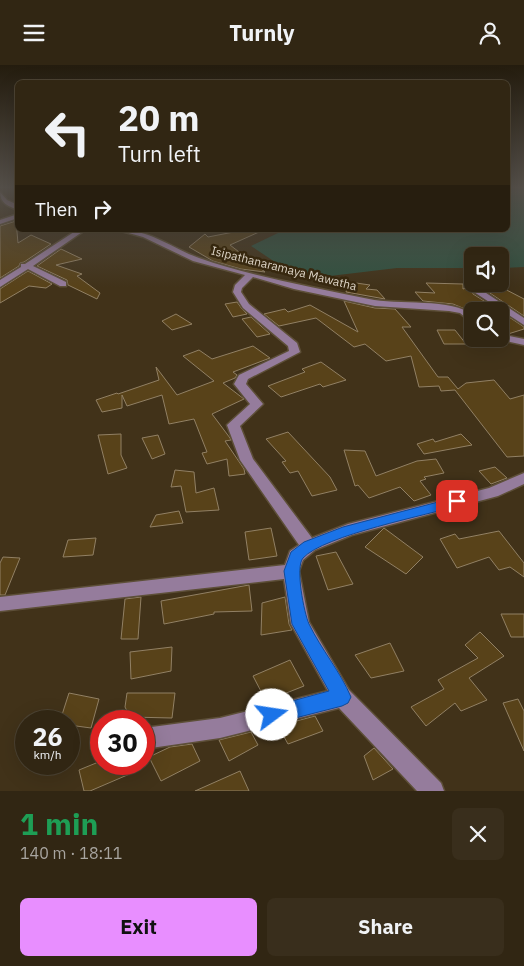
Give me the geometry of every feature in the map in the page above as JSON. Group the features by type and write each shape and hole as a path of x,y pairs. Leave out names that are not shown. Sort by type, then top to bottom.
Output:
{"street":[{"path":"0,284 24,266 79,232"},
{"name":"Isipathanaramaya Mawatha","path":"132,232 146,235 196,259 294,286 374,303 450,308 464,312"},
{"path":"24,266 36,269 64,284"},
{"path":"251,274 238,287 236,292 246,305 293,345 294,352 244,377 240,384 257,405 233,425 247,460 309,546"},
{"path":"480,292 524,323"},
{"path":"509,339 524,342"},
{"path":"433,791 342,697 300,624 291,571 296,556 309,546 348,531 493,492 524,478"},
{"path":"0,604 291,571"},
{"path":"155,737 220,728 342,697"}],"green space":[{"path":"510,220 524,220 524,267 509,268 509,247 464,247 464,268 397,268 330,276 300,272 278,264 251,246 278,233 286,232 510,232"}],"building":[{"path":"15,221 18,243 31,235 51,244 0,278 0,226"},
{"path":"234,232 259,232 230,245 265,272 241,269 213,261 189,247 205,234 208,237"},
{"path":"61,249 82,259 56,265 82,274 77,276 100,293 97,299 68,285 67,280 37,266"},
{"path":"28,271 52,284 46,288 29,286 0,303 0,289"},
{"path":"349,282 370,285 366,289 377,290 385,299 346,292"},
{"path":"426,283 463,284 464,292 473,292 486,302 464,302 464,309 453,304 423,301 415,292 435,293"},
{"path":"509,291 524,299 524,316 509,306 509,302 503,302 488,292"},
{"path":"344,301 375,308 395,309 411,327 402,327 438,377 448,377 458,389 466,383 494,380 510,399 524,395 524,456 507,457 455,390 441,391 439,386 419,387 411,356 386,361 365,344 354,347 316,318 279,326 264,314 285,309 288,312 310,305 358,332"},
{"path":"237,302 247,314 233,317 225,304"},
{"path":"176,314 192,324 172,330 162,321"},
{"path":"251,317 270,334 257,337 242,319"},
{"path":"509,317 524,327 524,329 509,334"},
{"path":"437,330 455,330 464,341 464,344 444,344"},
{"path":"253,346 270,358 233,372 237,375 235,378 223,383 244,399 212,414 230,438 231,440 225,441 244,469 245,474 229,476 227,459 207,464 202,453 207,452 194,419 169,424 162,395 127,406 122,395 122,408 102,412 96,400 159,380 156,367 177,395 214,381 183,356 199,350 212,359"},
{"path":"321,362 346,380 323,387 320,384 281,397 268,386 305,372 302,369"},
{"path":"288,432 330,477 337,490 312,496 298,471 290,473 282,462 286,461 266,439"},
{"path":"121,434 121,455 127,468 108,474 98,435"},
{"path":"461,434 472,445 424,454 417,444 433,439 435,442"},
{"path":"158,435 165,454 152,459 142,438"},
{"path":"344,450 365,451 376,476 417,461 436,459 444,473 424,477 426,479 420,481 431,495 414,501 400,487 369,498 358,485 355,486"},
{"path":"495,467 507,478 491,484 479,471"},
{"path":"175,470 194,472 196,493 214,488 219,510 186,512 181,486 171,487"},
{"path":"179,511 183,523 150,527 156,515"},
{"path":"271,528 277,556 249,560 245,532"},
{"path":"384,528 423,557 406,574 365,547"},
{"path":"499,531 524,563 524,577 510,567 499,570 489,557 457,568 440,539 455,534 459,539"},
{"path":"96,538 93,555 63,557 68,540"},
{"path":"336,552 353,584 328,590 316,556"},
{"path":"3,557 20,558 5,595 0,595 0,563"},
{"path":"249,585 252,611 214,612 214,614 164,624 161,601"},
{"path":"141,597 138,639 121,639 125,599"},
{"path":"285,597 289,624 292,630 261,635 262,603"},
{"path":"501,614 524,614 524,637 511,637"},
{"path":"480,632 504,656 469,678 487,700 461,711 455,703 426,726 411,707 444,689 438,680 478,658 465,645"},
{"path":"390,643 404,671 371,678 355,655"},
{"path":"172,647 171,671 131,679 130,652"},
{"path":"290,660 304,686 266,701 253,676"},
{"path":"69,693 99,699 96,710 90,710 90,728 80,726 80,710 64,710"},
{"path":"127,693 175,693 172,718 155,718 155,710 126,710 125,707"},
{"path":"518,699 524,711 524,751 503,703"},
{"path":"315,716 323,731 288,744 278,726"},
{"path":"251,732 258,745 229,761 219,740"},
{"path":"192,744 200,761 161,781 155,769 155,754 170,747"},
{"path":"374,748 393,769 373,780 364,756"},
{"path":"90,766 90,775 127,775 90,791 84,791 80,770"},
{"path":"240,771 249,791 195,791"}],"route":[{"path":"272,715 342,697 300,624 291,571 296,556 309,546 348,531 457,501"}]}
